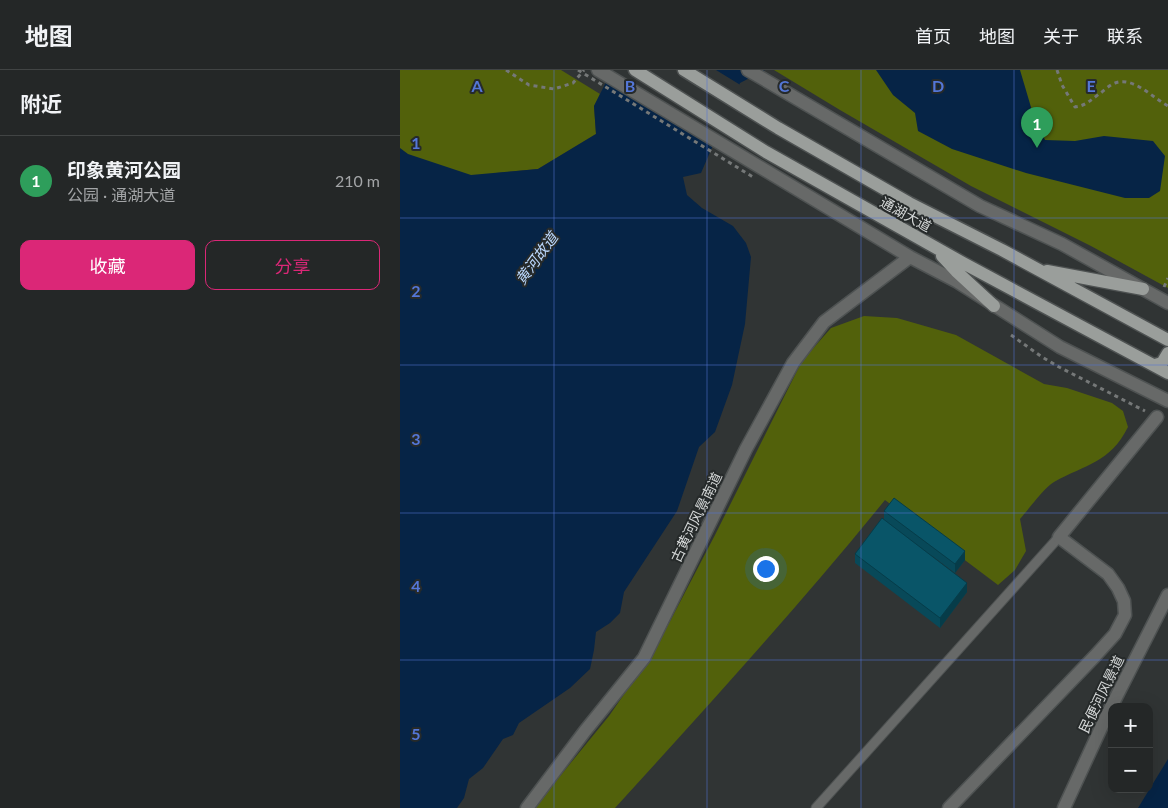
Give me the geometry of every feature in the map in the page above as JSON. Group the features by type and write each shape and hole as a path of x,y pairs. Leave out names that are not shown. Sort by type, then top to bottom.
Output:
{"main road":[{"name":"通湖大道","path":"635,70 766,152 1168,373"},
{"name":"通湖大道","path":"684,70 778,128 909,203 1002,250 1168,340"},
{"path":"934,246 956,271 994,306"},
{"path":"1036,270 1094,279 1143,290"},
{"path":"1154,366 1162,363 1168,354"}],"street":[{"path":"598,70 757,172 956,281 1060,347 1168,401"},
{"path":"748,70 980,206 1062,244 1168,303"},
{"name":"古黄河风景南道","path":"527,808 585,731 644,658 746,448 793,363 824,322 910,257"},
{"path":"949,808 1116,634 1126,615 1124,601 1118,588 1108,574 1059,536 1157,417"},
{"name":"民便河风景道","path":"1064,808 1106,717 1168,595"}],"lane":[{"path":"816,808 1059,536"}],"path":[{"path":"506,70 529,85 554,89 572,83 584,70"},
{"path":"578,70 757,172"},
{"path":"1057,70 1062,86 1075,107 1083,106 1114,83 1123,81 1132,84 1168,106"}],"green space":[{"path":"400,70 561,70 600,94 594,106 596,134 538,169 496,173 400,274"},
{"path":"774,70 1168,70 1168,288 1091,246 971,186"},
{"path":"864,316 897,318 956,335 1044,384 1067,388 1112,403 1123,411 1128,427 1121,439 1105,455 1050,485 1020,519 1026,551 1015,570 998,585 885,500 786,617 615,808 534,808 609,716 656,648 802,361 831,328"}],"water":[{"name":"黄河故道","path":"612,70 765,70 740,83 701,173 683,177 687,195 702,208 733,226 746,243 751,257 745,324 732,385 715,432 699,447 677,511 624,592 620,613 610,623 596,632 590,669 570,688 519,723 513,735 503,739 483,768 469,779 464,798 457,808 400,808 400,148 408,154 471,175 538,169 596,134 594,106"},
{"path":"876,70 1020,70 1033,114 1045,140 1075,141 1104,136 1153,141 1165,156 1160,191 1149,198 1125,198 1026,173 952,149 918,131 915,113 893,95"},
{"path":"1168,759 1168,808 1138,808 1147,793 1153,793 1153,784"}],"pier":[{"path":"609,70 716,70 742,86 715,144"}],"building":[{"path":"894,498 965,551 955,564 884,511"},
{"path":"882,518 967,583 940,618 855,554"}],"place":[{"name":"印象黄河公园","path":"1037,148"}]}
